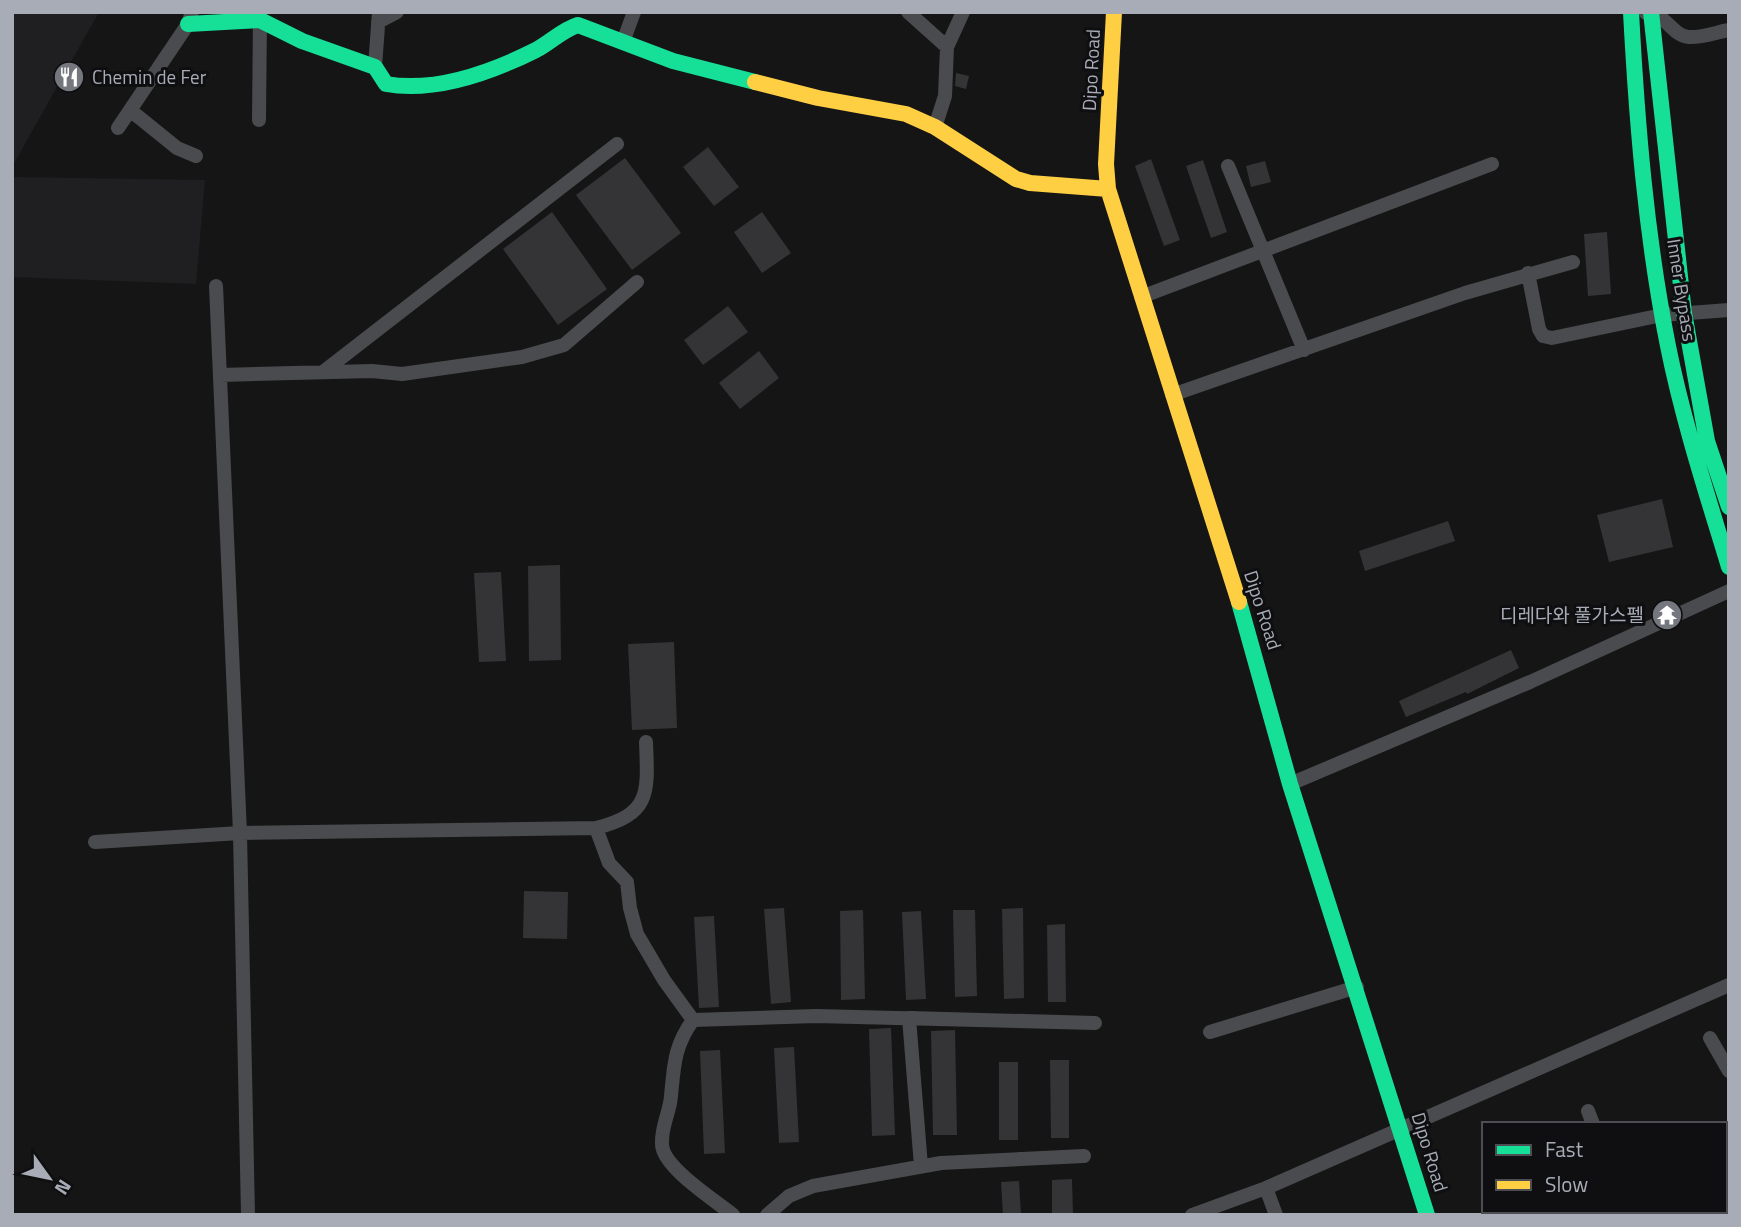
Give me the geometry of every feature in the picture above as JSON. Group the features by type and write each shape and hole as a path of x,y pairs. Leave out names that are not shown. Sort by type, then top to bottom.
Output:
{"main road":[{"name":"Dipo Road","path":"1114,12 1108,189 1257,658 1290,784 1357,987 1427,1215"},
{"name":"Inner Bypass","path":"1631,13 1638,125 1662,315 1685,422 1729,567"},
{"name":"Inner Bypass","path":"1651,13 1661,126 1684,313 1707,441 1729,507"},
{"path":"190,18 260,16 302,41 375,67 386,84 396,87 444,81 490,69 539,49 569,20 673,61 818,98 906,114 935,127 1016,178 1030,183 1108,189"}],"street":[{"path":"375,67 379,17 397,12"},
{"path":"623,42 634,12"},
{"path":"908,12 947,47"},
{"path":"935,127 945,96 947,47 963,12"},
{"path":"1631,13 1651,13 1663,17 1680,34 1689,37 1729,30"},
{"path":"259,120 260,16"},
{"path":"118,128 190,18"},
{"path":"130,110 177,148 196,156"},
{"path":"323,372 617,144"},
{"path":"1141,297 1492,164"},
{"path":"1228,166 1304,350"},
{"path":"1172,395 1528,273 1573,262"},
{"path":"1528,273 1539,329 1543,336 1552,338 1662,315 1729,310"},
{"path":"220,375 372,371 402,374 522,357 564,345 636,282"},
{"path":"216,286 240,833 248,1215"},
{"path":"1290,784 1530,682 1729,591"},
{"path":"95,842 240,833 596,828 624,821 640,803 649,773 646,742"},
{"path":"596,828 610,863 627,882 629,908 637,934 664,980 693,1020"},
{"path":"1192,1215 1215,1211 1729,985"},
{"path":"1210,1032 1357,987"},
{"path":"693,1020 816,1016 1042,1023 1095,1023 916,1019"},
{"path":"916,1019 921,1166"},
{"path":"693,1020 677,1044 672,1065 671,1098 663,1123 663,1152 672,1165 733,1215"},
{"path":"1710,1038 1729,1071"},
{"path":"767,1215 789,1196 813,1186 921,1166 1084,1156"},
{"path":"1266,1188 1276,1215"}],"shaded area":[{"path":"12,12 99,12 12,167"},
{"path":"12,177 205,180 196,284 12,277"}],"building":[{"path":"956,73 969,76 966,89 955,86"},
{"path":"708,147 739,187 714,206 683,167"},
{"path":"625,158 681,233 632,270 576,195"},
{"path":"1151,159 1180,240 1164,246 1135,166"},
{"path":"1203,160 1227,232 1211,238 1186,166"},
{"path":"1265,161 1271,182 1251,187 1246,166"},
{"path":"552,212 607,289 558,325 503,249"},
{"path":"762,212 791,253 762,273 734,232"},
{"path":"1607,232 1611,294 1588,296 1584,234"},
{"path":"728,306 748,332 703,365 684,340"},
{"path":"759,351 779,378 740,409 719,383"},
{"path":"1662,499 1673,547 1609,562 1597,515"},
{"path":"1448,521 1455,541 1365,571 1359,551"},
{"path":"560,565 561,660 529,661 528,566"},
{"path":"501,572 506,661 479,662 474,573"},
{"path":"674,642 677,728 632,730 628,644"},
{"path":"1511,650 1519,668 1467,694 1466,692 1406,717 1399,701"},
{"path":"524,891 568,892 567,939 523,938"},
{"path":"784,908 791,1002 771,1004 764,909"},
{"path":"1023,908 1024,998 1004,999 1002,909"},
{"path":"863,910 865,999 841,1000 840,911"},
{"path":"953,910 975,910 977,996 955,997"},
{"path":"921,911 926,999 906,1000 902,912"},
{"path":"714,916 719,1007 699,1008 694,917"},
{"path":"1065,924 1066,1002 1048,1002 1047,925"},
{"path":"891,1028 895,1135 872,1136 869,1029"},
{"path":"955,1030 957,1135 933,1135 931,1031"},
{"path":"794,1047 799,1142 779,1143 774,1048"},
{"path":"720,1050 725,1153 704,1154 700,1051"},
{"path":"1050,1060 1069,1060 1069,1138 1051,1138"},
{"path":"999,1062 1018,1062 1018,1140 999,1140"},
{"path":"1072,1179 1073,1215 1052,1215 1052,1180"},
{"path":"1019,1181 1021,1215 1003,1215 1001,1182"}],"traffic: fast":[{"path":"1631,12 1644,180 1660,305 1681,402 1729,567"},
{"path":"1651,12 1684,313 1707,441 1729,507"},
{"path":"188,24 260,20 302,41 375,67 386,84 405,86 444,83 482,73 536,50 578,25 673,61 755,82"},
{"path":"1239,602 1290,784 1427,1215"}],"traffic: slow":[{"path":"1114,12 1106,164 1108,189 1239,602"},
{"path":"755,82 818,98 906,114 935,127 1016,179 1030,183 1108,189"}],"place":[{"name":"Chemin de Fer","path":"69,77"},
{"name":"디레다와 풀가스펠","path":"1667,615"}]}
